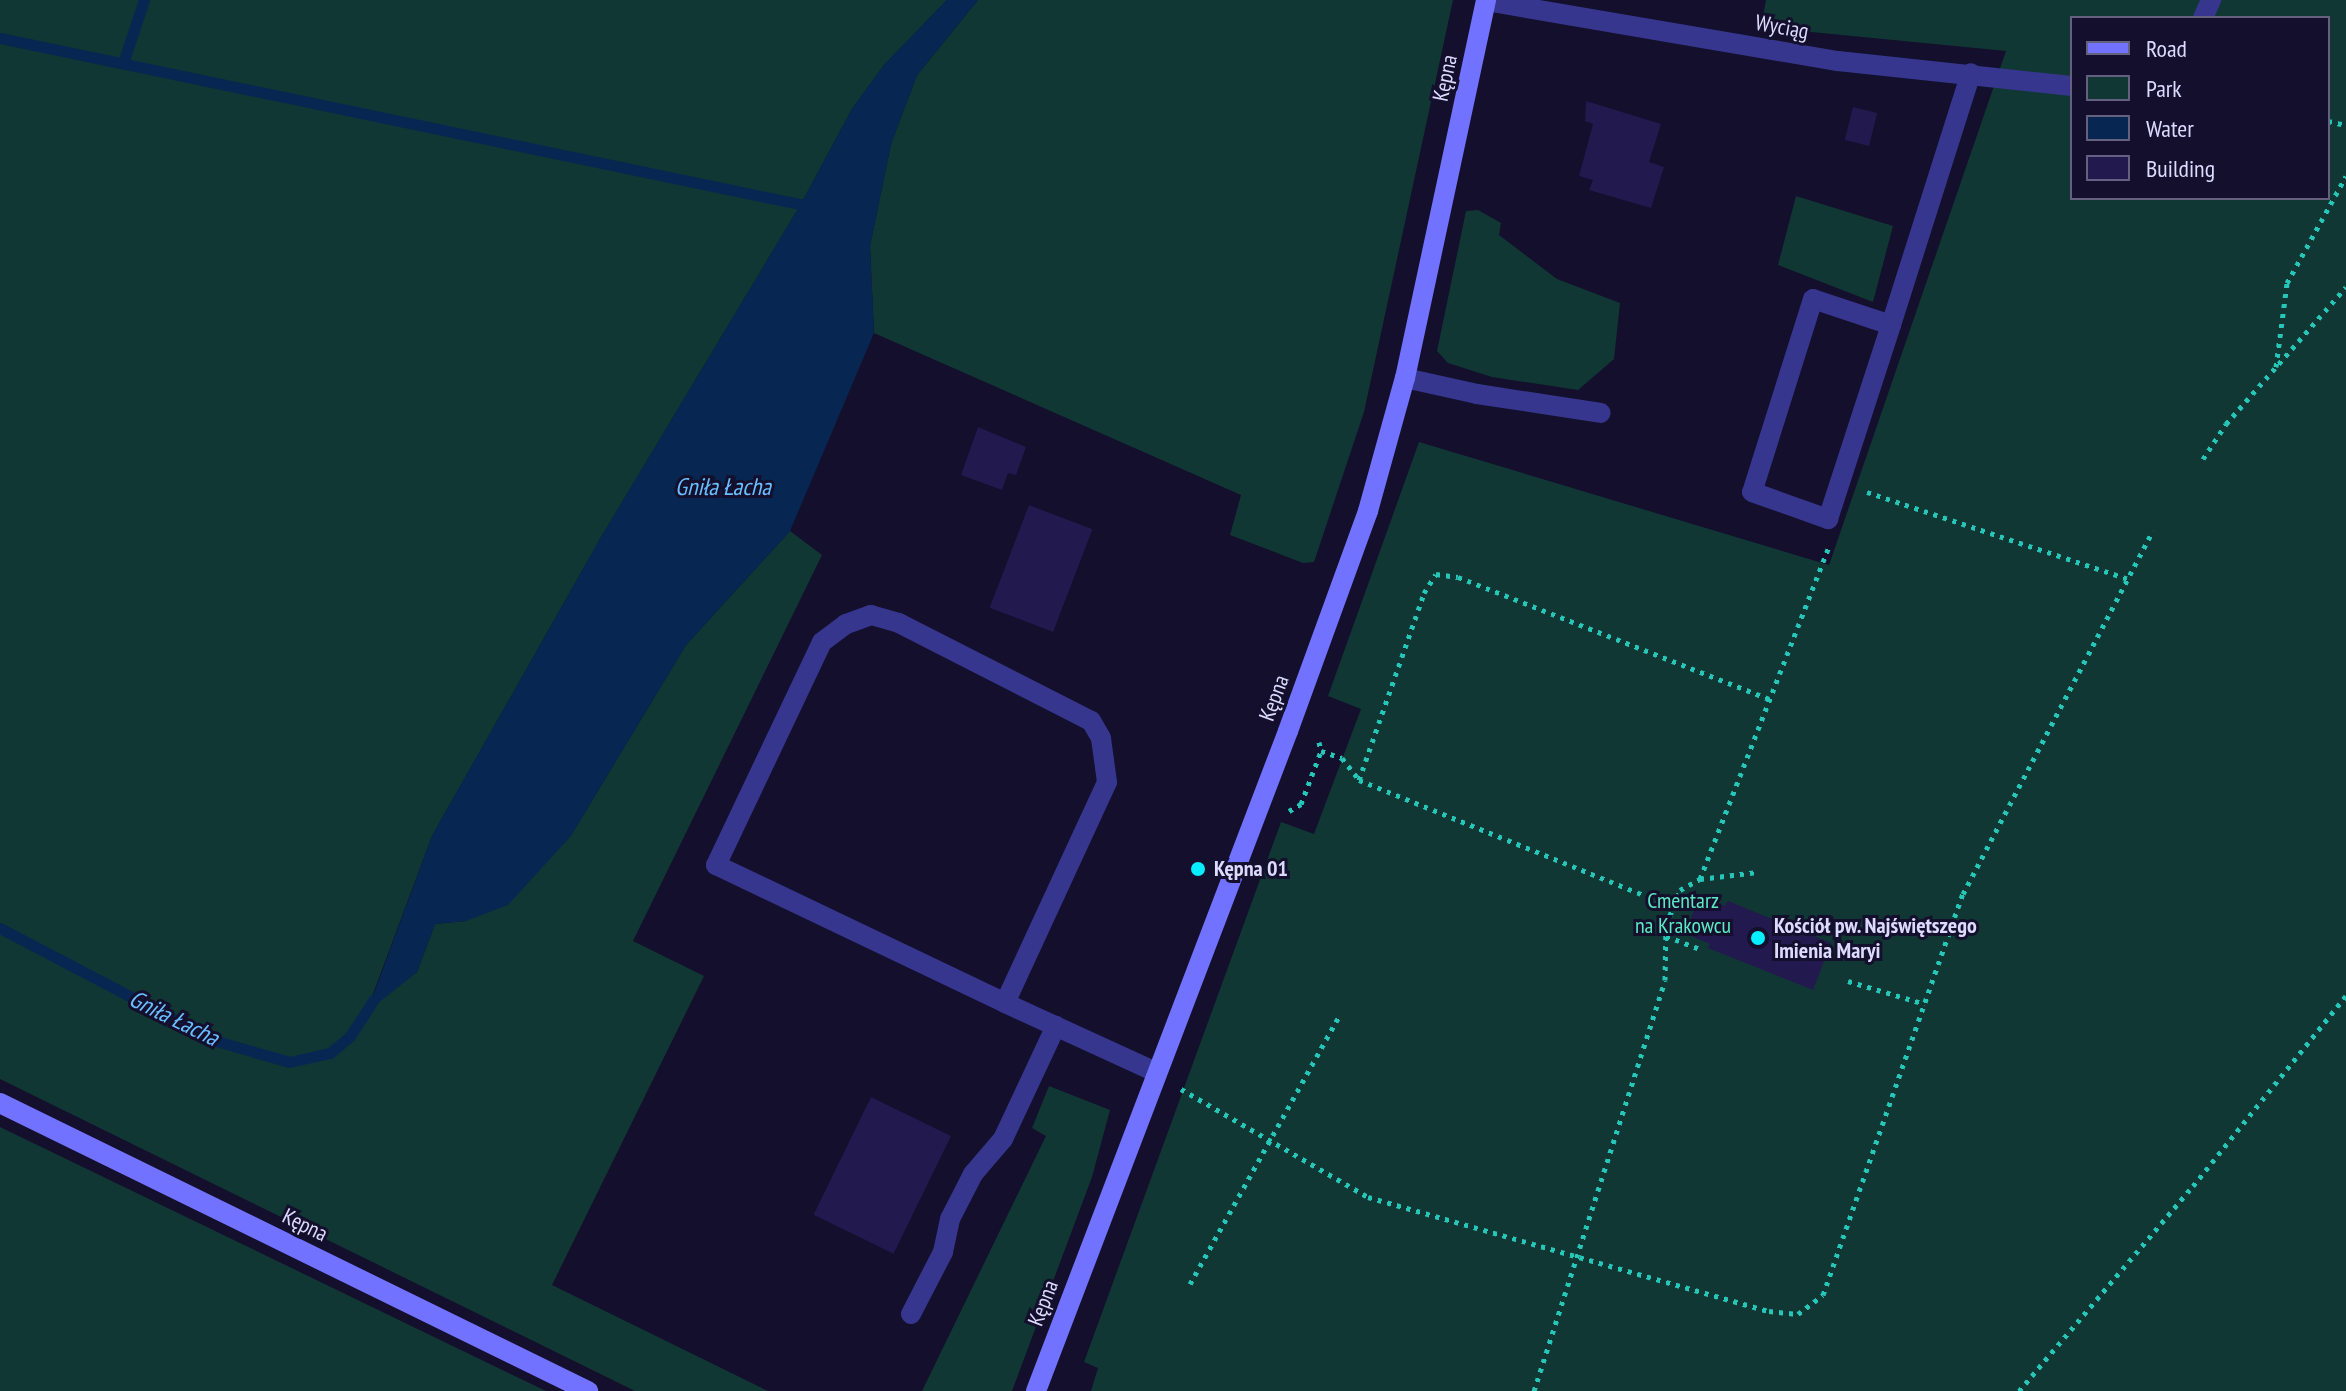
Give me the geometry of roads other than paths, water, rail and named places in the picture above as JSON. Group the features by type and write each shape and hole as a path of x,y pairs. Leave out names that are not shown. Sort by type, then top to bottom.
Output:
{"street":[{"name":"Wyciąg","path":"1486,1 1838,61 2070,86"},
{"name":"Kępna","path":"1036,1391 1368,511 1405,378 1486,1"},
{"path":"1891,325 1813,299 1752,492 1828,519 1891,325 1971,73"},
{"path":"1405,378 1477,394 1601,413"},
{"path":"1005,1003 1107,782 1101,738 1091,721 899,623 871,615 846,624 822,642 716,865 1005,1003 1156,1072"},
{"path":"911,1314 943,1252 950,1219 973,1174 1003,1139 1056,1026"},
{"name":"Kępna","path":"0,1103 588,1391"}],"water":[{"name":"Gniła Łacha","path":"947,0 978,0 917,75 891,144 870,246 874,333 790,531 686,645 570,837 508,905 466,921 435,924 417,972 367,1012 432,836 600,539 801,204 852,109 884,65"}],"waterway":[{"path":"123,63 144,0"},
{"path":"0,38 814,207"},
{"name":"Gniła Łacha","path":"0,928 213,1040 289,1062 330,1053 350,1036 374,999"}],"place":[{"name":"Kępna 01","path":"1198,869"},
{"name":"Kościół pw. Najświętszego Imienia Maryi","path":"1758,938"}],"park label":[{"name":"Cmentarz na Krakowcu","path":"1683,912"}]}
